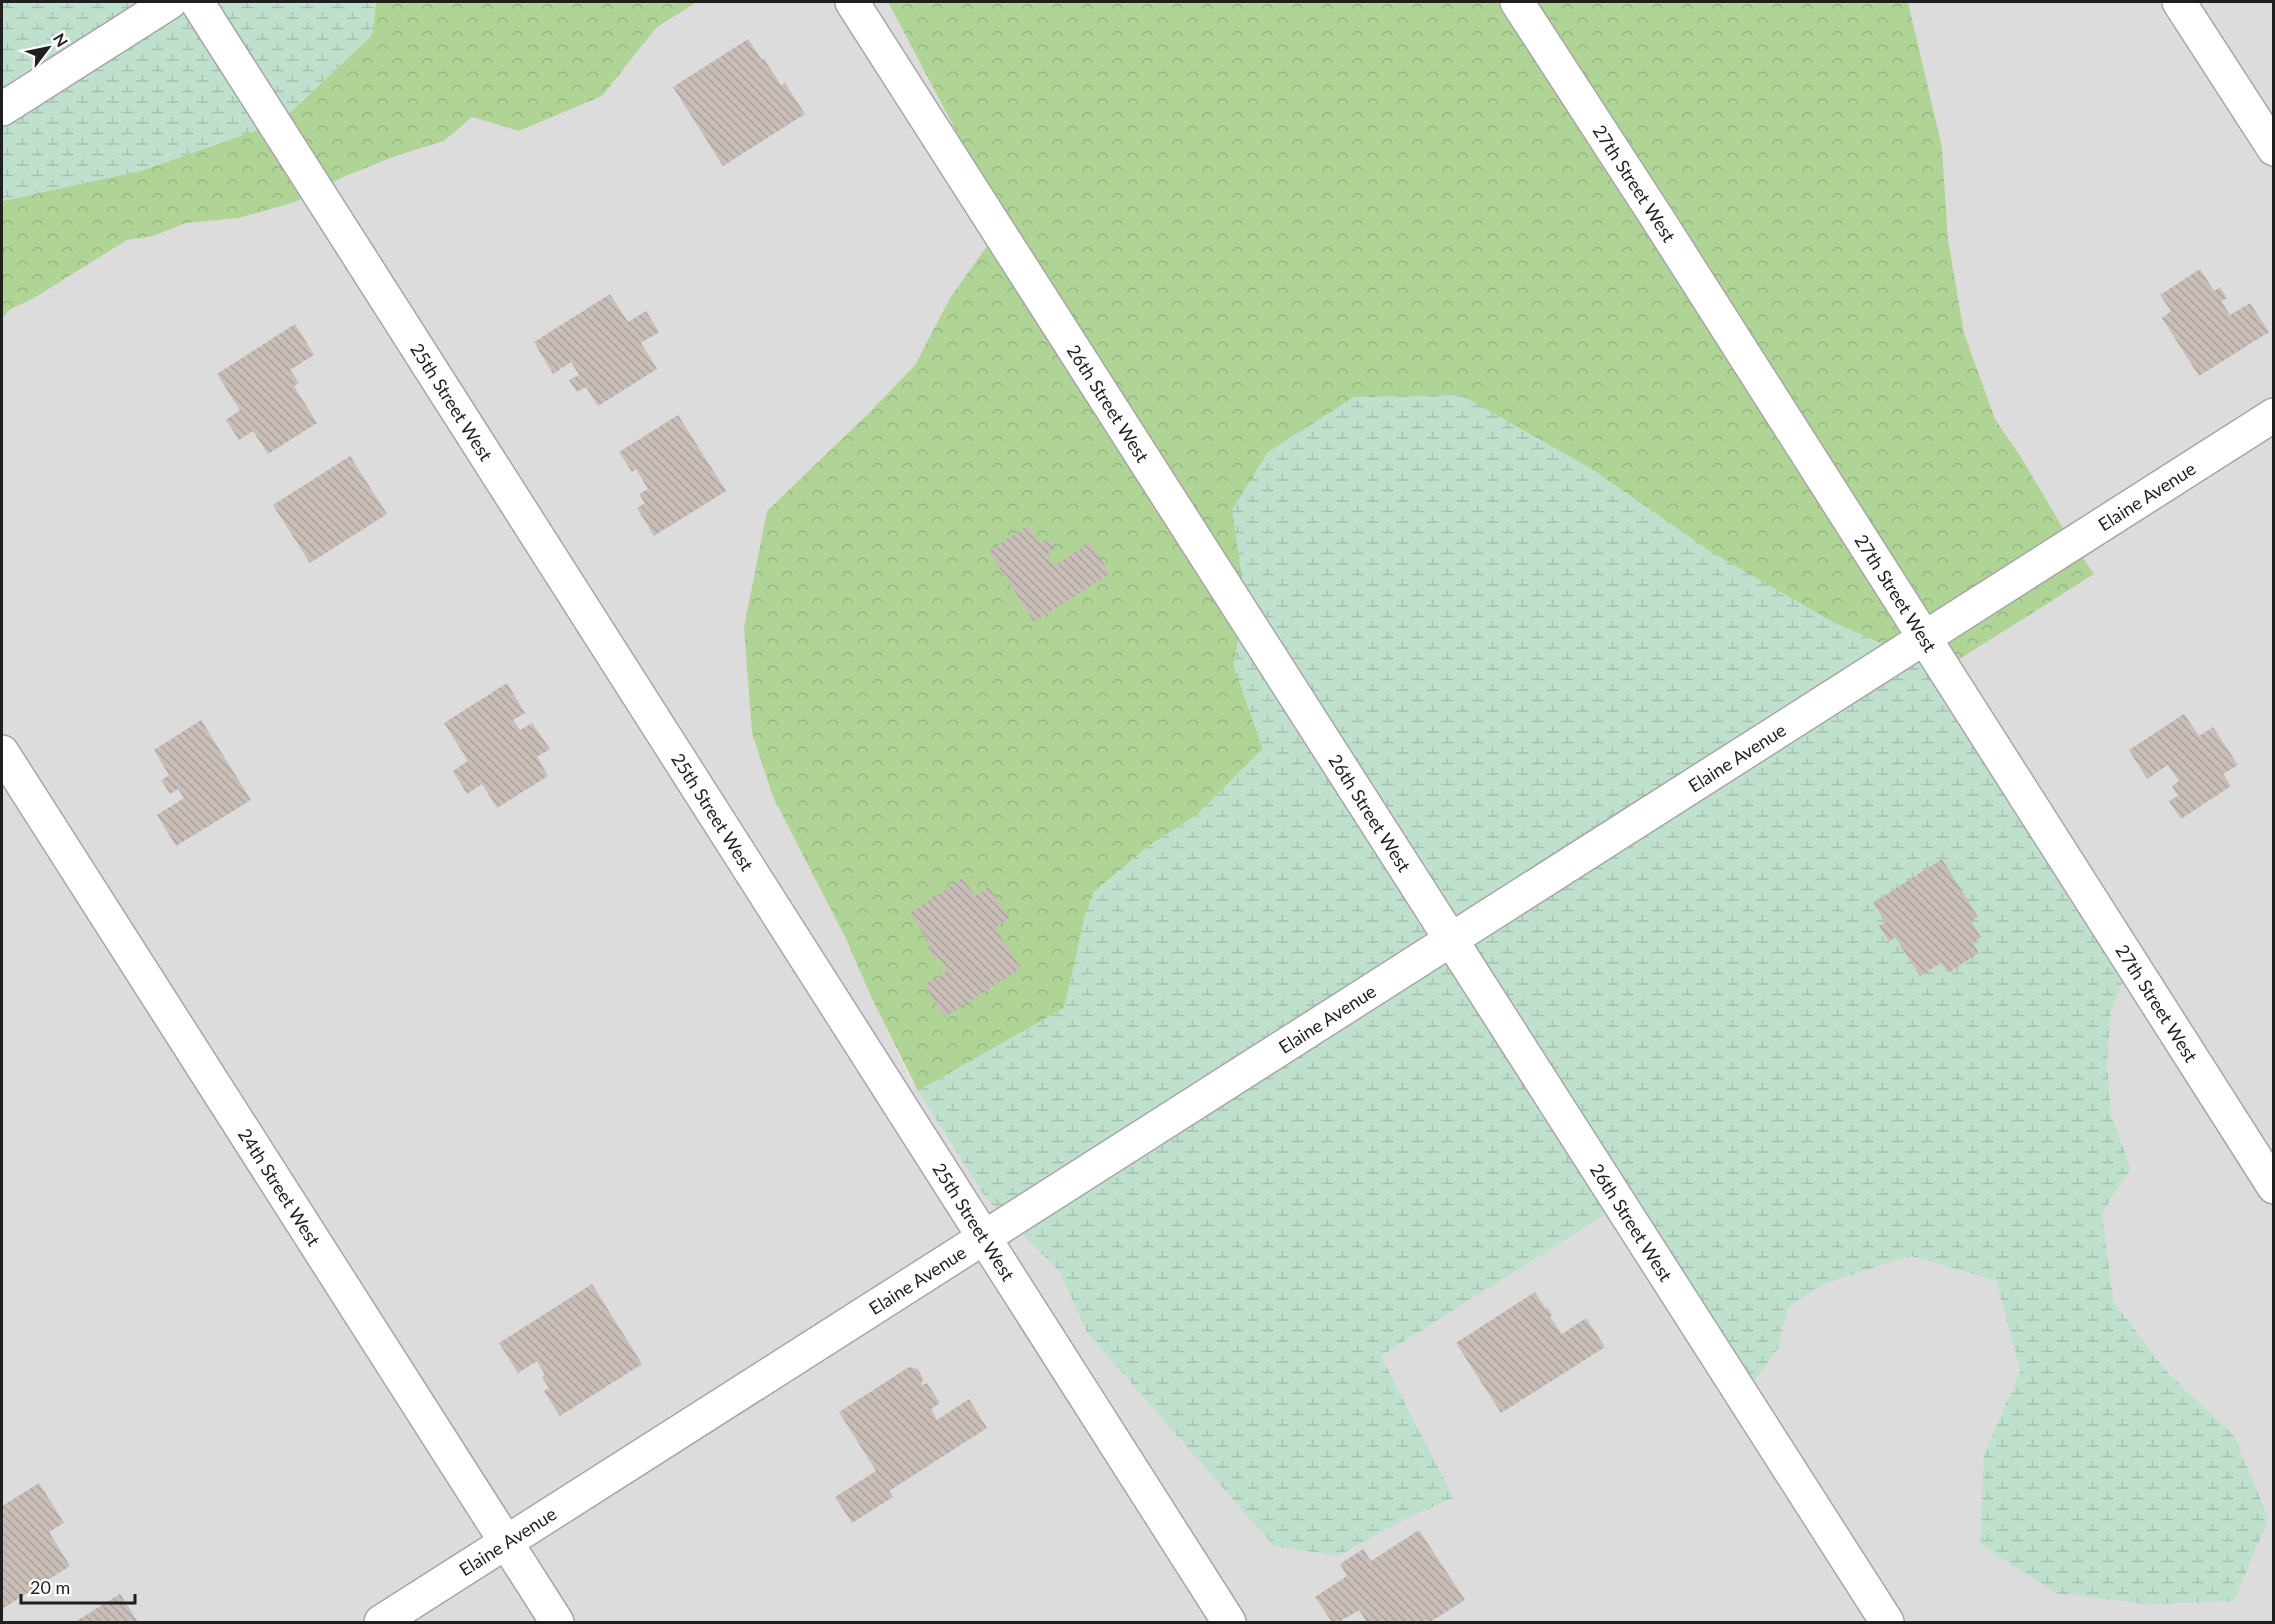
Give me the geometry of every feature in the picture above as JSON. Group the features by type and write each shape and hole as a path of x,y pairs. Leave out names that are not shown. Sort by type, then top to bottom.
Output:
{"street":[{"path":"2,109 170,2"},
{"name":"25th Street West","path":"197,2 1229,1623"},
{"name":"26th Street West","path":"852,2 1887,1623"},
{"name":"27th Street West","path":"1517,2 1668,234 2274,1187"},
{"path":"2179,2 2274,149"},
{"name":"Elaine Avenue","path":"381,1623 2274,415"},
{"name":"24th Street West","path":"2,752 557,1623"}],"shaded area":[{"path":"697,2 888,2 1004,222 950,298 915,365 866,416 773,797 846,939 910,1078 987,1200 1059,1271 1087,1333 1274,1545 1405,1519 1454,1498 1381,1356 1622,1203 1786,1310 1825,1284 1911,1256 1996,1281 2020,1371 1984,1454 2234,1601 2269,1517 2234,1435 2168,1373 2114,1302 2102,1213 2131,1169 2111,1114 2107,1063 2111,1012 2129,966 1942,670 2070,540 2021,457 1995,419 1964,333 1948,239 1942,147 1908,2 2273,2 2273,1622 2,1622 2,319 8,310 34,298 127,240 153,235 186,223 239,218 295,202 341,178 393,157 444,141 472,116 520,131 602,96 656,28"}],"green space":[{"path":"2,2 376,2 372,35 280,122 143,170 2,201"},
{"path":"376,2 697,2 656,28 602,96 519,131 472,117 444,141 393,157 341,178 295,202 239,218 186,223 153,236 127,240 34,298 9,310 2,319 2,201 143,170 280,122 372,35"},
{"path":"888,2 1908,2 1942,147 1948,239 1964,333 1995,419 2021,457 2070,540 2094,574 1942,670 1834,623 1710,552 1245,598 1234,666 1263,749 1196,816 1149,846 1094,892 1085,916 1065,1008 918,1091 872,999 846,939 773,797 752,733 744,628 767,511 866,416 915,365 950,298 1004,222"},
{"path":"1461,395 1592,469 1710,551 1834,623 1942,670 2129,966 2111,1012 2107,1063 2111,1114 2131,1169 2102,1213 2114,1302 2168,1373 2234,1435 2269,1518 2234,1601 2148,1604 2055,1593 1980,1544 1984,1454 2020,1371 1996,1281 1911,1256 1825,1284 1788,1308 1778,1348 1747,1392 1622,1204 1381,1356 1454,1498 1405,1519 1338,1556 1274,1546 1087,1333 1059,1271 987,1200 918,1091 1064,1008 1085,916 1094,892 1149,846 1196,816 1263,749 1234,666 1245,598 1232,510 1268,452 1354,397"}],"building":[{"path":"748,39 781,85 785,83 805,114 723,166 673,87"},
{"path":"2200,269 2214,291 2220,287 2227,298 2221,301 2230,315 2250,303 2269,332 2199,376 2162,318 2171,311 2160,295"},
{"path":"610,294 628,322 646,311 659,332 641,343 657,369 598,406 586,387 577,392 569,380 579,375 571,362 553,374 534,342"},
{"path":"295,324 314,355 290,370 299,383 294,386 317,423 268,454 253,431 239,440 226,420 240,410 217,374"},
{"path":"678,415 726,491 654,536 637,508 645,503 639,494 648,489 636,469 632,472 619,452"},
{"path":"350,456 387,514 310,563 273,505"},
{"path":"1028,525 1039,543 1047,538 1054,550 1047,555 1054,566 1090,542 1110,574 1034,622 989,551"},
{"path":"507,683 525,713 513,720 520,730 532,723 550,749 537,757 548,776 497,808 482,784 467,794 453,771 468,761 444,723"},
{"path":"2184,714 2199,736 2213,727 2238,765 2223,774 2231,786 2181,819 2169,801 2178,796 2172,786 2179,781 2168,765 2147,779 2129,750"},
{"path":"201,720 251,800 176,846 157,815 184,798 178,789 170,794 161,780 169,775 154,750"},
{"path":"1942,859 1978,917 1971,921 1981,937 1973,943 1979,953 1948,973 1941,963 1920,976 1895,937 1889,942 1879,926 1886,922 1873,903"},
{"path":"963,878 975,896 989,887 1010,918 995,928 1021,968 945,1017 924,985 947,971 939,958 935,960 927,948 931,945 910,913"},
{"path":"592,1284 642,1364 560,1416 544,1391 549,1388 542,1377 545,1375 537,1361 518,1373 499,1343"},
{"path":"1535,1292 1546,1309 1548,1308 1552,1315 1550,1317 1562,1334 1586,1318 1605,1347 1501,1413 1456,1343"},
{"path":"909,1367 918,1369 923,1378 921,1386 927,1383 940,1403 931,1409 937,1420 969,1399 987,1428 889,1491 893,1497 852,1523 835,1497 876,1471 839,1412"},
{"path":"39,1483 64,1523 49,1532 70,1566 2,1609 2,1506"},
{"path":"1419,1530 1465,1600 1430,1622 1367,1622 1359,1610 1339,1622 1332,1622 1315,1597 1347,1576 1340,1564 1363,1549 1371,1561"},
{"path":"120,1594 138,1622 75,1622"}]}
